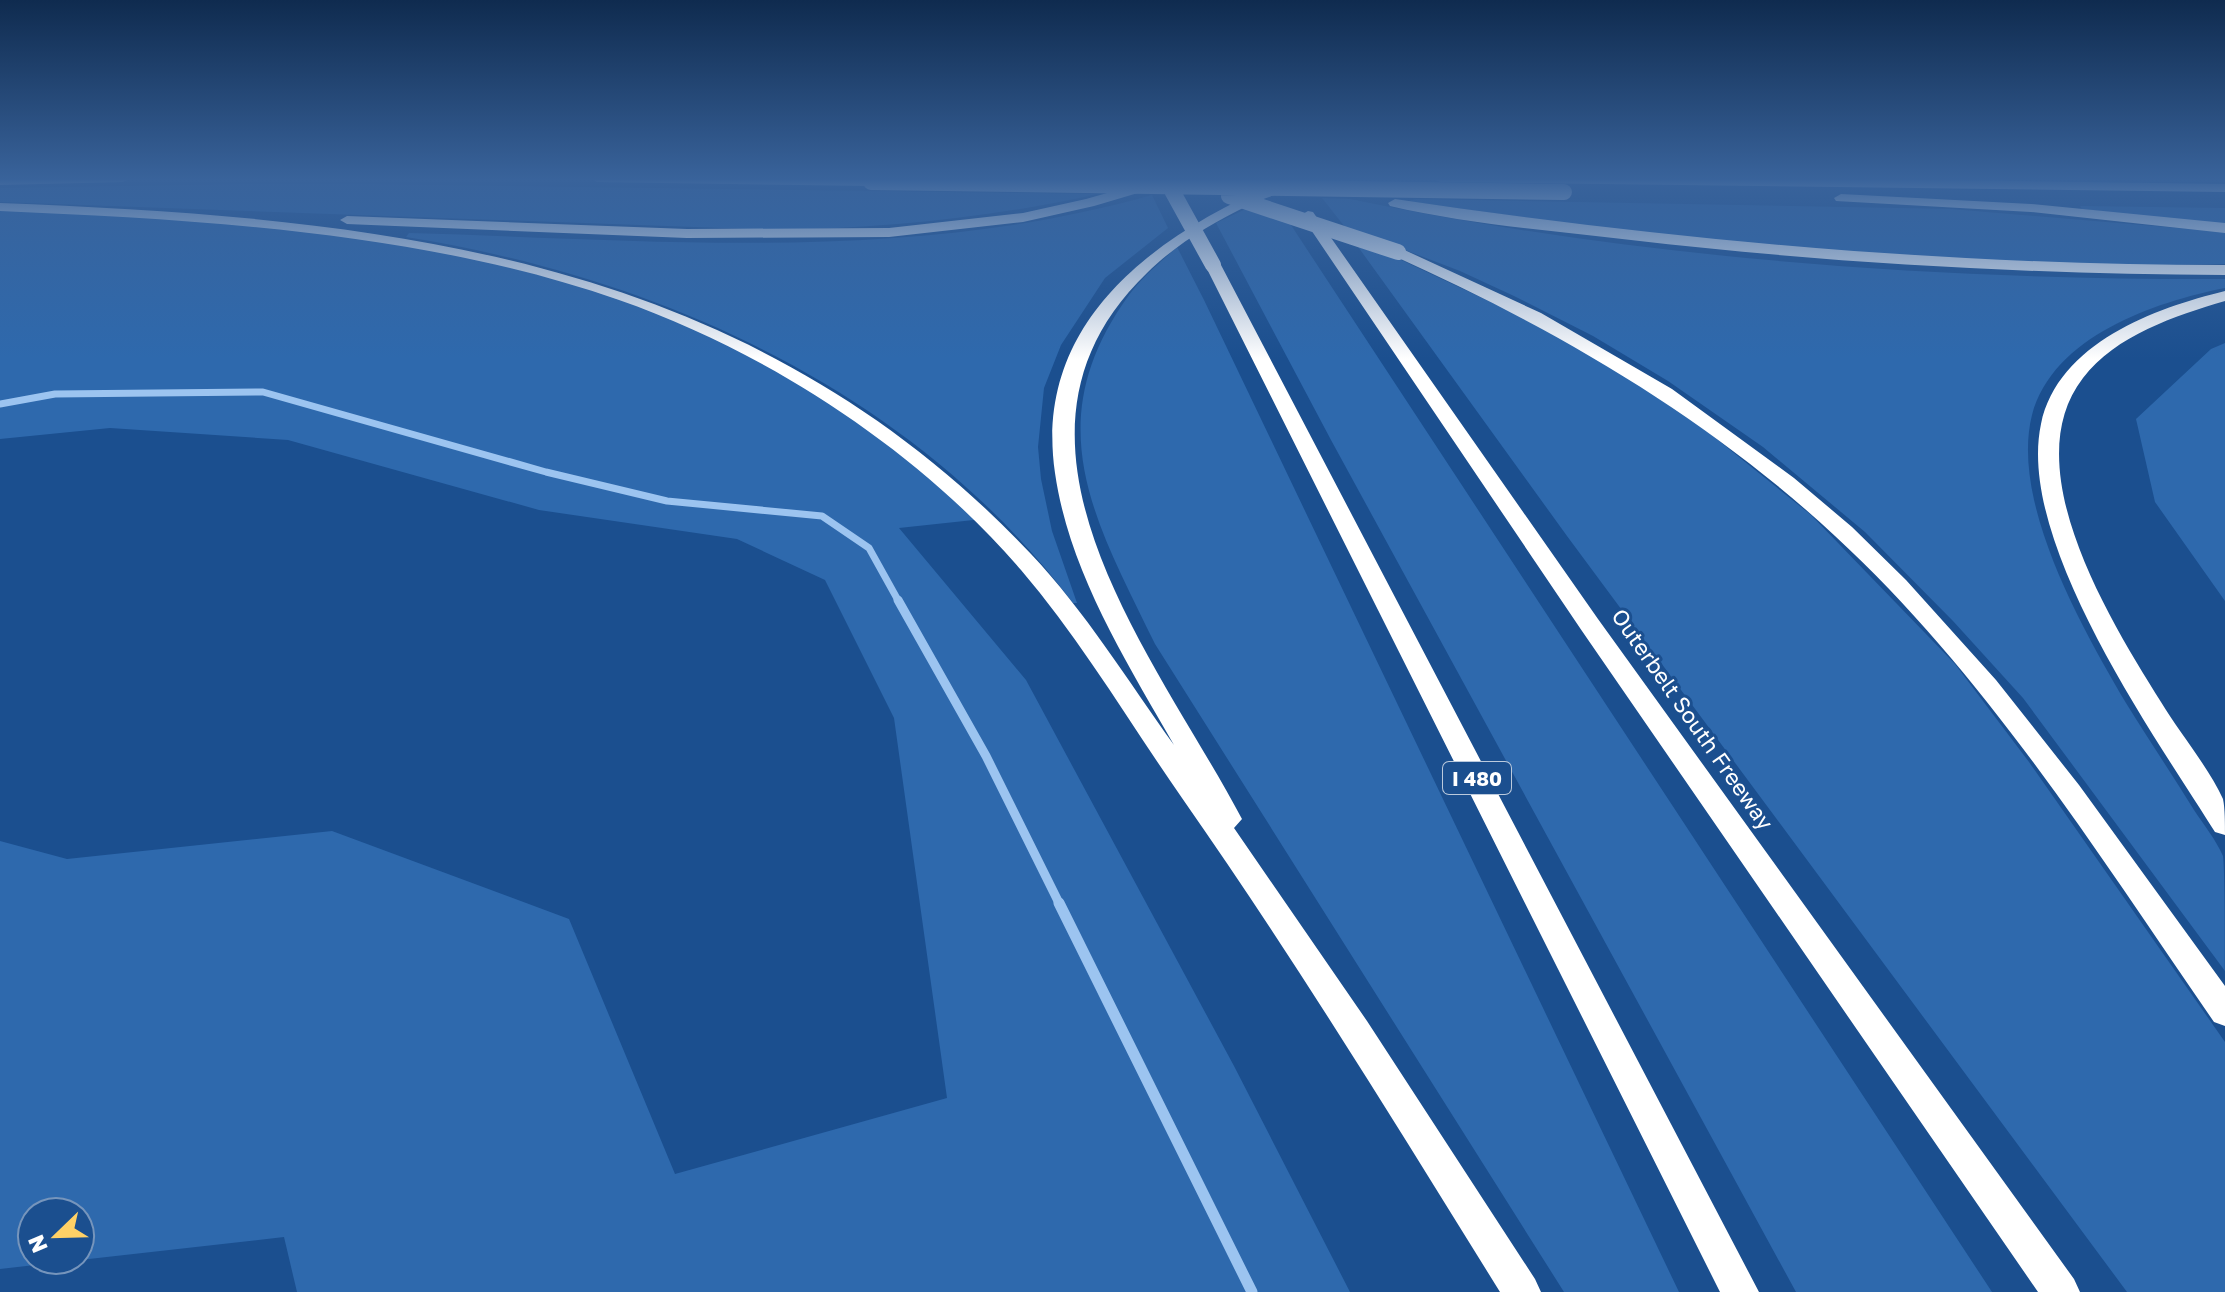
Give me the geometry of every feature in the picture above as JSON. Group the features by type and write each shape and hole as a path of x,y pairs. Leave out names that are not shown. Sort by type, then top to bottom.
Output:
{"highway":[{"path":"374,238 526,267 630,298 685,320 733,341 810,383 893,439 934,473 1037,574 1268,895 1522,1292"},
{"path":"1179,238 1137,270 1092,328 1078,356 1065,405 1064,447 1069,490 1081,536 1102,589 1268,895"},
{"name":"I 480","path":"1198,238 1740,1292"},
{"name":"Outerbelt South Freeway","path":"1324,238 1590,625 2061,1292"},
{"path":"1359,238 1398,252 1506,301 1626,367 1736,442 1841,530 1906,595 2008,712 2225,1012"},
{"path":"1644,238 1818,256 2071,270 2225,270"},
{"path":"2225,296 2153,319 2126,332 2100,351 2062,396 2050,424 2047,456 2055,510 2073,564 2108,631 2225,824"}],"shaded area":[{"path":"0,238 364,238 425,246 630,298 810,383 983,519 899,528 1026,680 1234,1066 1350,1292 297,1292 284,1237 96,1258 96,1196 16,1196 16,1267 0,1269 0,841 67,859 332,831 569,919 675,1174 947,1098 894,718 825,580 737,539 539,510 288,440 110,428 0,439"},
{"path":"413,238 689,242 1155,238 1105,278 1061,345 1044,388 1038,447 1041,479 1052,531 1077,603 1073,603 1009,528 938,463 860,405 776,356 688,315 596,282 502,256"},
{"path":"1224,238 1300,238 1992,1292 1796,1292"},
{"path":"1375,238 1576,238 1785,262 1895,270 2225,279 2225,288 2139,314 2110,327 2084,344 2061,364 2043,387 2032,415 2028,449 2031,486 2041,525 2072,603 2126,703 2223,856 2225,971 2023,698 1865,532 1763,447 1668,381 1593,336 1460,271"},
{"path":"1687,238 2225,238 2225,264 1974,263"},
{"path":"1356,244 1399,259 1546,328 1600,359 1708,432 1811,515 1955,664 2029,762 2225,1042 2225,1292 2127,1292 1567,536"},
{"path":"1177,247 1679,1292 1564,1292 1155,644 1133,599 1096,513 1085,471 1081,429 1085,386 1101,342 1129,295"},
{"path":"2225,343 2225,601 2155,502 2136,419 2211,349"}],"waterway":[{"path":"0,404 55,394 263,392 546,472 667,501 822,516 869,548 899,602"},
{"path":"898,600 986,756 1060,905"},
{"path":"1059,903 1252,1292"}]}
